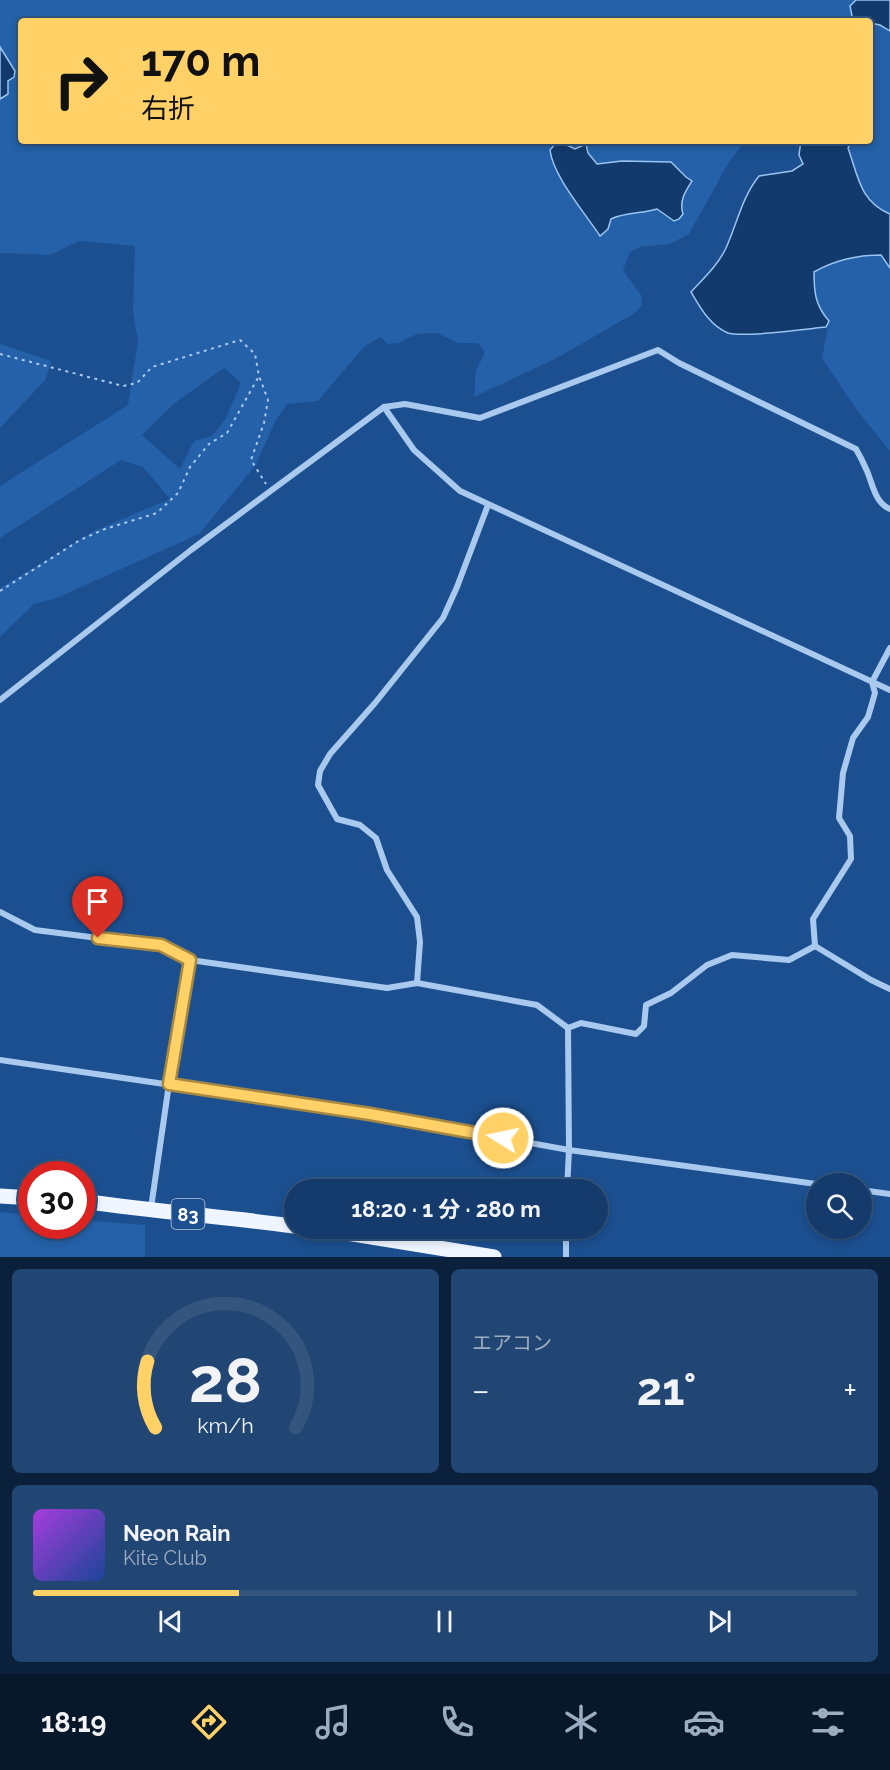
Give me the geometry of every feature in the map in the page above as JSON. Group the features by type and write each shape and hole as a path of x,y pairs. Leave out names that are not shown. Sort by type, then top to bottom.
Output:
{"main road":[{"path":"0,1196 18,1197"},
{"name":"83","path":"96,1203 284,1225"},
{"path":"384,1239 494,1257"}],"street":[{"path":"0,700 191,550 384,407 405,404 480,417 658,350 679,363 856,449 867,470 874,493 884,506 890,508"},
{"path":"384,407 414,450 460,491 890,690"},
{"path":"417,983 420,942 417,917 387,870 376,838 360,825 337,819 318,785 320,771 330,754 375,703 443,618 488,505"},
{"path":"814,946 813,920 851,859 850,837 839,818 843,773 853,738 868,717 875,693 872,682 890,648"},
{"path":"0,912 35,930 161,945 190,960 387,988 417,983 537,1005 568,1028"},
{"path":"814,946 871,981 890,989"},
{"path":"568,1028 581,1023 636,1034 644,1026 646,1005 671,993 707,965 732,955 789,960 814,946"},
{"path":"151,1211 190,960"},
{"path":"568,1028 568,1179"},
{"path":"0,1060 370,1114 569,1150 806,1183"},
{"path":"872,1192 890,1194"},
{"path":"566,1239 566,1257"}],"path":[{"path":"0,354 123,386 137,383 152,367 240,340 255,354 259,376 268,400 264,423 251,460 270,492"},
{"path":"0,591 80,540 105,529 157,513 178,493 190,467 209,444 227,433 259,376"}],"shaded area":[{"path":"0,0 856,0 850,6 852,18 18,18 18,144 555,144 550,150 557,171 570,194 600,236 608,229 611,219 657,209 663,215 681,206 684,193 692,181 671,162 622,161 597,164 588,153 566,144 743,144 729,162 689,234 670,244 640,247 630,252 623,270 641,295 642,305 635,313 555,359 474,397 476,370 485,353 478,343 458,343 437,333 417,334 399,343 388,344 380,337 364,347 318,401 287,404 276,420 255,466 199,534 57,598 34,604 0,637 0,588 94,531 170,499 143,467 121,460 0,538 0,486 128,405 138,341 133,312 135,246 79,241 50,255 0,253 0,99 15,71 0,47","holes":["224,368 241,383 225,420 212,436 194,441 180,469 142,435 176,402"]},
{"path":"856,0 890,0 890,31 873,24 873,18 852,18 850,6"},
{"path":"873,24 880,25 890,31 890,214 872,203 866,195 848,148 850,144 873,144"},
{"path":"0,47 15,71 14,77 8,81 8,94 0,99"},
{"path":"555,144 564,144 575,149 586,144 588,153 597,164 622,161 671,162 692,181 682,201 683,214 674,221 657,209 622,215 611,219 608,229 600,236 570,194 552,160 550,150"},
{"path":"801,144 850,144 848,148 866,195 872,203 890,214 890,268 881,255 872,255 838,261 814,272 816,298 829,321 826,327 760,334 728,333 711,321 691,292 723,254 744,202 759,176 792,171 803,164 799,155"},
{"path":"864,255 881,255 890,268 890,451 856,409 822,358 829,321 818,304 814,272 829,263"},
{"path":"0,344 51,361 46,379 0,428"},
{"path":"0,1212 18,1214 18,1239 96,1239 96,1221 145,1225 145,1257 0,1257"}],"route":[{"path":"98,938 161,945 190,960 169,1084 370,1114 503,1138"}]}
